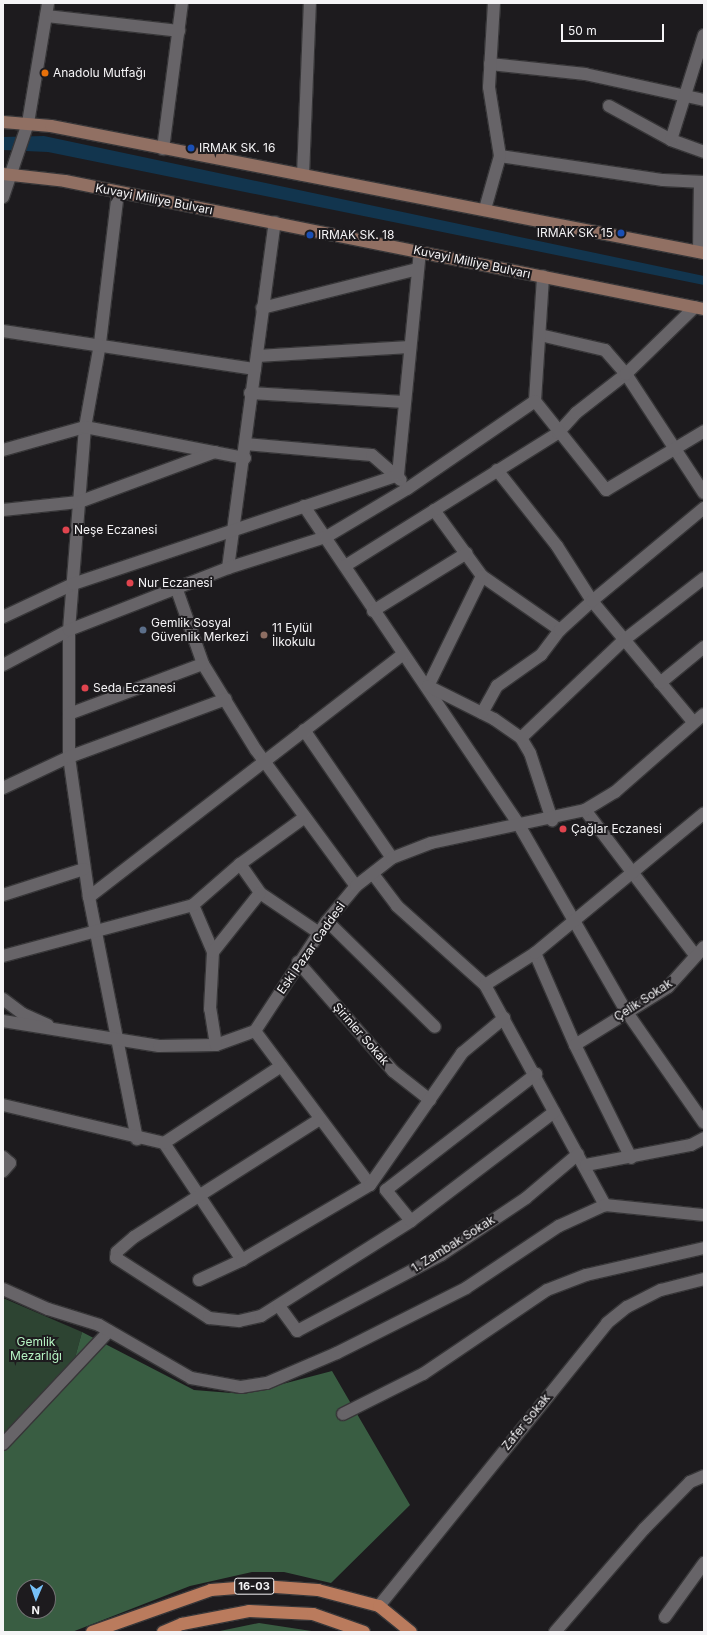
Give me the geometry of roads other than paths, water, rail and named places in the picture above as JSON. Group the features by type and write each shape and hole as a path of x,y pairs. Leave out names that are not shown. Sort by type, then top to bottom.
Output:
{"main road":[{"path":"3,122 28,123 485,209 701,253"},
{"name":"Kuvayi Milliye Bulvarı","path":"5,174 118,192 275,222 700,308"},
{"name":"16-03","path":"92,1632 211,1590 262,1586 318,1590 379,1606 411,1632"},
{"name":"16-03","path":"163,1632 182,1624 248,1611 313,1614 364,1632"}],"street":[{"path":"3,197 5,174 28,123 48,3"},
{"path":"163,149 182,3"},
{"path":"303,175 310,3"},
{"path":"485,209 500,156 489,87 494,3"},
{"path":"46,16 179,31"},
{"path":"671,140 686,97 704,35"},
{"path":"490,64 585,74 704,100"},
{"path":"609,106 671,140 704,152"},
{"path":"500,156 663,180 702,182 701,253"},
{"path":"118,192 100,344 85,427 69,630 68,757 84,869 137,1139"},
{"path":"228,568 232,529 245,458 250,393 257,356 262,308 275,222"},
{"path":"398,475 420,251"},
{"path":"262,308 418,269"},
{"path":"543,276 535,400 558,433 606,490 672,448 704,431"},
{"path":"345,566 558,433 576,413 626,374 700,308"},
{"path":"3,331 100,344 255,369"},
{"path":"540,335 604,350 626,374 672,448 702,485"},
{"path":"257,356 410,346"},
{"path":"250,393 405,402"},
{"path":"3,665 69,630 177,590 228,568 326,537 407,489 535,400"},
{"path":"3,450 85,427 245,458"},
{"path":"245,444 372,455 398,475 407,489"},
{"path":"3,510 79,502 216,452"},
{"path":"497,470 557,546 592,601 693,722"},
{"path":"3,618 73,584 232,529 398,475"},
{"path":"304,506 326,537 373,611 403,654 428,686 519,825 626,1012 704,1123"},
{"path":"482,713 497,686 541,655 560,630 592,601 704,508"},
{"path":"434,510 467,553 482,576 560,630"},
{"path":"373,611 467,553"},
{"path":"428,686 482,576"},
{"path":"521,738 624,640 704,578"},
{"path":"177,590 203,664 263,760 356,886"},
{"path":"660,683 704,648"},
{"path":"89,896 263,760 403,654"},
{"path":"69,714 203,664"},
{"path":"428,686 482,713 521,738 530,754 552,820"},
{"path":"3,788 68,757 226,699"},
{"name":"Eski Pazar Caddesi","path":"255,1030 298,962 327,921 356,886 392,858 431,844 519,825 552,820 585,810 615,792 693,722 704,714"},
{"path":"304,730 392,858"},
{"path":"585,810 632,874 696,956"},
{"path":"485,984 535,953 704,813"},
{"path":"3,956 96,934 193,905 240,864 305,817"},
{"path":"240,864 260,893 319,933"},
{"path":"3,895 84,869"},
{"path":"373,874 397,906 485,984 536,1074 554,1112 586,1165 605,1205"},
{"path":"213,952 260,893"},
{"path":"193,905 213,952 210,1009 216,1045"},
{"path":"327,921 435,1027"},
{"name":"Çelik Sokak","path":"575,1045 668,987 704,947"},
{"path":"535,953 575,1045 631,1158"},
{"name":"Şirinler Sokak","path":"298,962 393,1071 430,1100"},
{"path":"3,999 23,1014 66,1032"},
{"path":"199,1280 242,1260 370,1185 462,1053 504,1018"},
{"path":"3,1021 118,1042 159,1046 216,1045 255,1030 370,1185"},
{"path":"3,1105 137,1139 164,1143 281,1066"},
{"path":"411,1221 386,1190 536,1074"},
{"path":"320,1119 199,1194 134,1237 117,1252 116,1258 208,1318 239,1322 279,1306 411,1221 554,1112"},
{"path":"586,1165 631,1158 690,1145 704,1138"},
{"path":"164,1143 242,1260"},
{"name":"1. Zambak Sokak","path":"279,1306 297,1331 441,1255 526,1198 578,1154"},
{"path":"3,1157 10,1163 3,1171"},
{"path":"3,1288 109,1331 190,1378 218,1386 267,1383 337,1353 466,1288 559,1226 605,1205 704,1215"},
{"path":"343,1414 423,1374 546,1290 586,1274 704,1248"},
{"name":"Zafer Sokak","path":"379,1606 607,1323 627,1307 662,1290 704,1279"},
{"path":"3,1444 109,1331"},
{"path":"556,1632 644,1529 690,1482 704,1476"},
{"path":"666,1617 704,1563"}],"water":[{"path":"44,136 704,276 704,285 48,152 3,150 3,137"}],"place":[{"name":"Anadolu Mutfağı","path":"45,73"},
{"name":"IRMAK SK. 16","path":"191,148"},
{"name":"IRMAK SK. 15","path":"621,233"},
{"name":"IRMAK SK. 18","path":"310,235"},
{"name":"Neşe Eczanesi","path":"66,530"},
{"name":"Nur Eczanesi","path":"130,583"},
{"name":"Gemlik Sosyal Güvenlik Merkezi","path":"143,630"},
{"name":"11 Eylül İlkokulu","path":"264,635"},
{"name":"Seda Eczanesi","path":"85,688"},
{"name":"Çağlar Eczanesi","path":"563,829"}],"park label":[{"name":"Gemlik Mezarlığı","path":"36,1349"}]}
